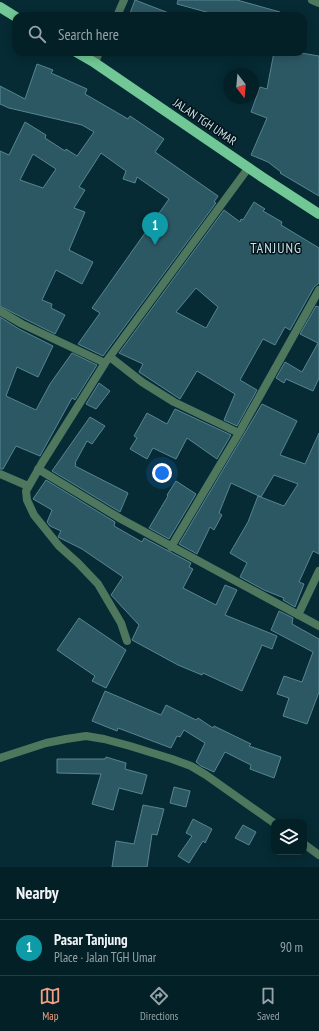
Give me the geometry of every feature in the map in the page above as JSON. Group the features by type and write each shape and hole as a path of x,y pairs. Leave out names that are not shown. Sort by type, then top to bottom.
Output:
{"main road":[{"path":"1,10 12,15"},
{"name":"JALAN TGH UMAR","path":"83,56 319,214"}],"street":[{"path":"119,12 124,0"},
{"path":"312,0 319,2"},
{"path":"95,63 98,56"},
{"path":"127,641 120,623 98,584 59,546 34,515 27,500 26,494 28,486 107,360 249,167"},
{"path":"171,547 239,433 319,290"},
{"path":"0,311 22,324 107,360 174,402 239,433"},
{"path":"38,469 171,547 319,626"},
{"path":"0,474 28,486"},
{"path":"298,615 319,571"},
{"path":"0,758 46,743 86,736 111,741 191,766 271,821"},
{"path":"307,846 319,855"}],"building":[{"path":"135,0 166,12 130,12"},
{"path":"178,0 237,0 280,12 206,12 177,4"},
{"path":"307,54 319,56 319,196 280,173 281,172 268,162 251,155 267,118 251,112 254,104 259,104 260,87 267,89 273,56 307,56"},
{"path":"37,64 53,70 51,73 87,89 85,94 128,119 130,116 164,139 155,152 218,196 214,202 216,203 103,356 78,344 100,313 92,308 169,199 137,177 135,183 123,179 126,171 101,153 79,187 85,190 74,208 85,212 69,250 93,262 82,284 56,270 42,300 52,304 51,308 65,315 55,334 0,306 0,151 9,155 25,122 46,135 45,138 65,151 66,149 77,156 94,132 82,125 9,108 0,104 0,86 25,99","holes":["33,154 56,169 43,188 20,180"]},
{"path":"254,202 265,209 263,211 282,222 281,225 319,248 319,283 314,287 290,330 285,327 275,345 263,339 240,380 257,390 237,426 224,420 235,394 197,371 180,399 139,372 143,364 119,353 224,210 240,222 241,219 243,220","holes":["196,288 218,307 206,328 176,312"]},
{"path":"316,306 319,307 319,378 313,391 286,379 284,383 276,378 285,362 302,372 318,343 300,334"},
{"path":"0,317 19,329 53,346 38,377 17,367 6,396 36,410 50,384 72,353 97,365 75,400 72,398 40,456 16,446 3,469 0,469"},
{"path":"99,383 110,391 96,409 86,404"},
{"path":"262,404 297,421 280,455 305,464 319,433 319,554 313,551 299,582 304,584 295,607 283,600 284,598 264,590 240,577 247,563 230,553 248,522 258,496 284,506 298,484 274,475 261,497 231,483 219,513 222,515 214,530 210,527 197,554 179,544"},
{"path":"175,409 231,435 217,459 187,438 176,459 153,448 147,459 130,449 137,438 134,436 147,413 167,424"},
{"path":"90,417 105,426 92,444 87,441 75,463 75,466 128,493 120,512 52,471"},
{"path":"46,480 115,522 114,526 142,542 144,538 191,563 189,567 193,569 183,588 216,605 225,585 237,590 225,615 277,636 272,649 262,645 242,691 203,673 202,675 178,665 132,640 139,625 111,595 123,577 82,549 58,537 61,531 50,526 47,522 52,510 33,499"},
{"path":"176,481 196,494 169,539 149,528"},
{"path":"279,611 293,618 292,624 319,639 319,692 307,724 283,716 289,698 277,694 284,676 302,682 313,652 271,630"},
{"path":"79,618 126,650 106,688 92,681 95,676 57,650"},
{"path":"105,691 161,715 166,705 196,720 198,718 213,728 214,726 251,744 249,746 281,757 274,778 250,769 251,765 225,752 214,772 201,766 196,762 205,743 184,730 180,737 177,736 171,748 118,728 117,731 92,721"},
{"path":"106,757 126,763 125,769 147,775 142,794 119,788 113,810 92,804 101,774 57,773 57,759 105,759"},
{"path":"174,787 190,791 186,807 170,803"},
{"path":"143,805 164,809 157,835 152,834 147,867 112,867 116,841 134,844"},
{"path":"193,819 212,829 205,843 203,841 189,863 178,856 192,836 186,833"},
{"path":"243,825 256,832 249,845 235,838"}],"place":[{"name":"Pasar Tanjung","path":"155,245"}],"district":[{"name":"TANJUNG","path":"276,248"}]}
